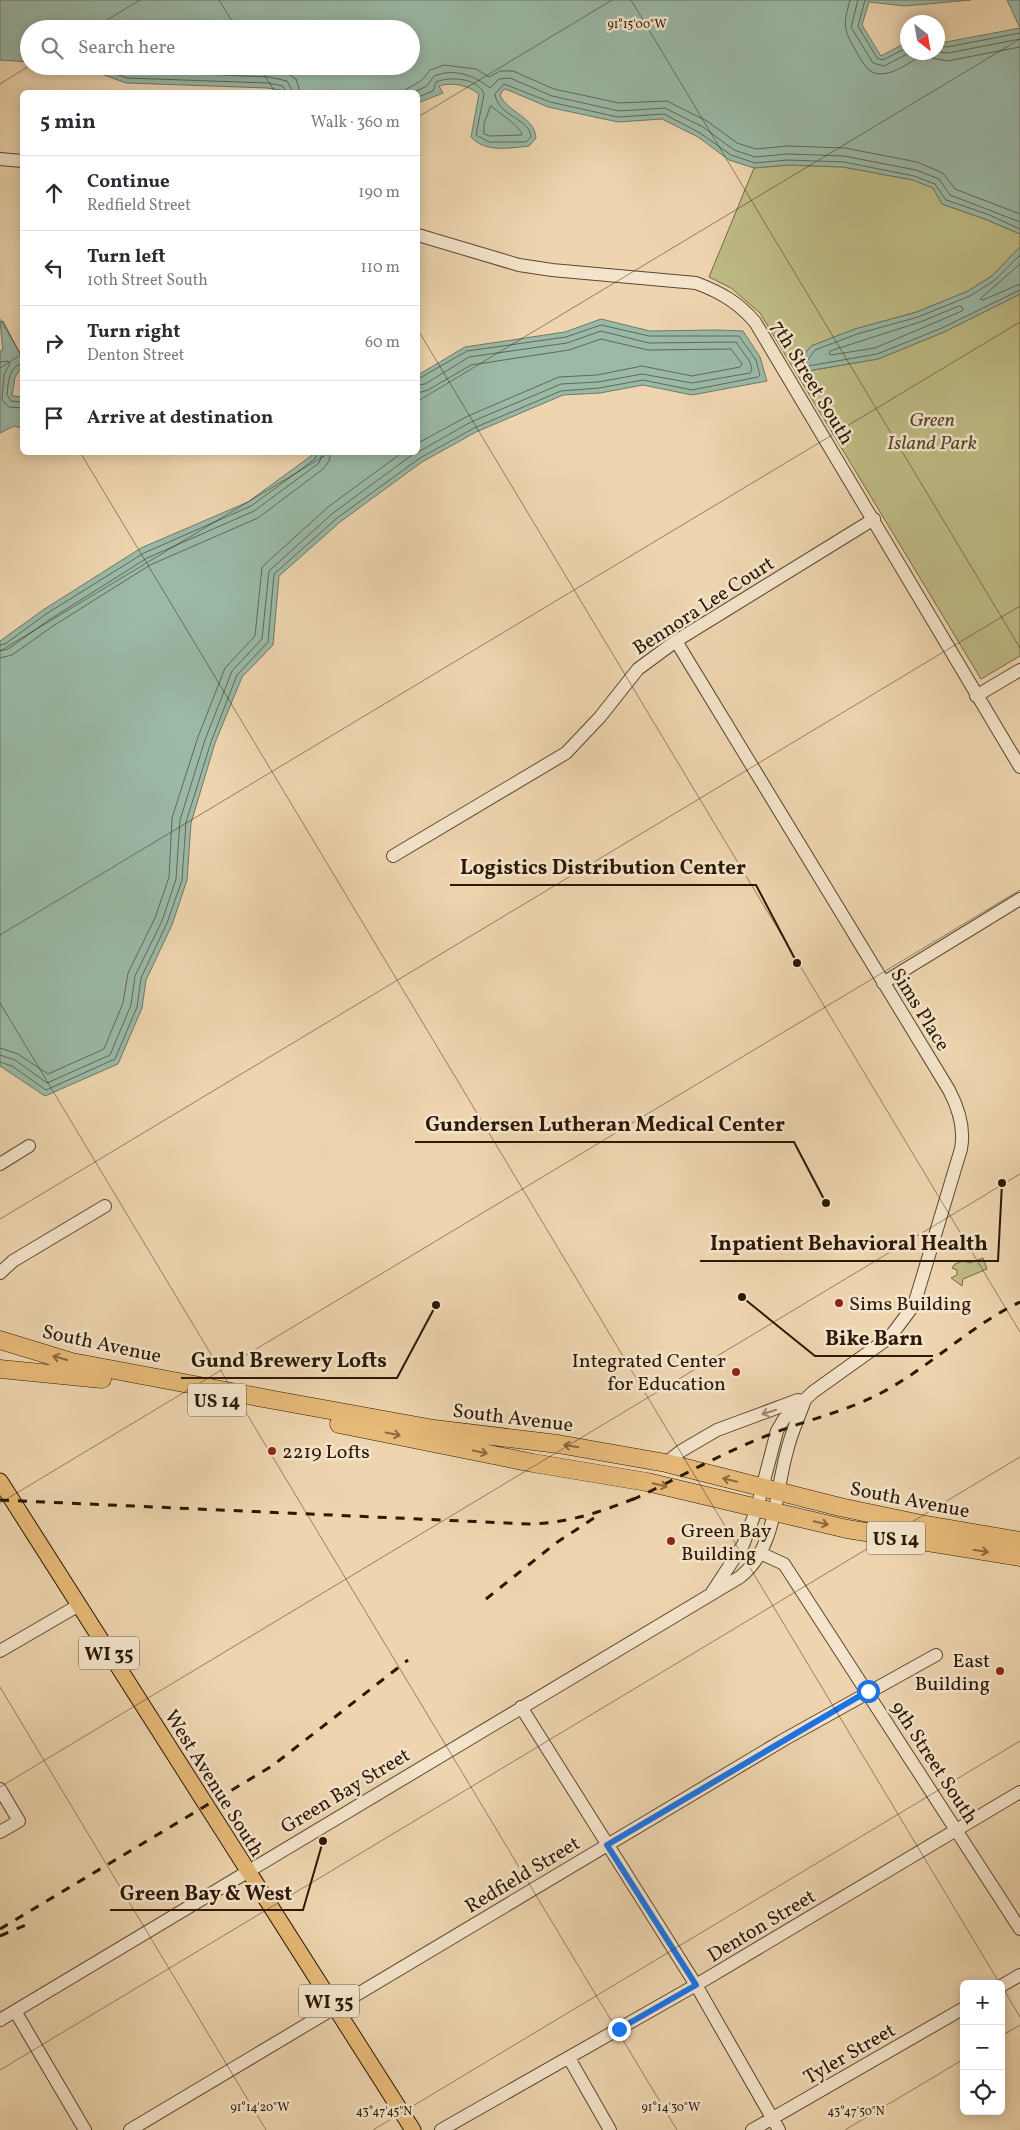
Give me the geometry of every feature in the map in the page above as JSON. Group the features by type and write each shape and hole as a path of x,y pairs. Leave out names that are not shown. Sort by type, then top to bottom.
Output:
{"highway":[{"name":"South Avenue","path":"0,1340 72,1362 274,1400 434,1429 558,1444 666,1463 770,1490 912,1522 1020,1541"},
{"name":"South Avenue","path":"0,1369 70,1374 126,1383 418,1438 533,1463 647,1482 876,1534 1020,1557"}],"main road":[{"name":"West Avenue South","path":"0,1481 334,2009 413,2130"}],"street":[{"path":"0,159 20,161"},
{"name":"7th Street South","path":"420,236 519,264 552,270 677,280 696,284 724,295 738,304 755,322 1020,767"},
{"name":"Bennora Lee Court","path":"393,856 566,753 595,723 638,669 676,641 874,519"},
{"name":"Sims Place","path":"666,1463 681,1451 716,1430 781,1408 809,1396 890,1337 905,1319 916,1299 963,1141 963,1129 956,1104 676,641"},
{"path":"976,696 1020,670"},
{"path":"883,983 1020,899"},
{"path":"0,1164 29,1146"},
{"path":"0,1273 13,1261 105,1206"},
{"path":"770,1490 809,1396"},
{"name":"Green Bay Street","path":"710,1594 765,1510 770,1490"},
{"name":"Green Bay Street","path":"0,2020 748,1570 760,1553 768,1536 765,1510"},
{"name":"9th Street South","path":"760,1553 784,1564 1020,1928"},
{"path":"0,1651 78,1605"},
{"name":"Redfield Street","path":"130,2130 868,1691 936,1655"},
{"path":"520,1706 696,1985 776,2124"},
{"path":"0,1789 19,1821 0,1832"},
{"name":"Denton Street","path":"441,2130 696,1985 1020,1792"},
{"path":"1005,1984 1020,1975"},
{"name":"Tyler Street","path":"752,2130 776,2124 960,2010"},
{"path":"15,2011 84,2130"},
{"path":"569,2058 610,2130"}],"green space":[{"name":"Green Island Park","path":"788,165 843,167 913,180 933,188 942,204 1020,234 1020,247 992,276 968,291 917,312 855,329 811,346 799,361 802,372 878,359 944,332 1020,294 1020,656 981,679 760,313 731,288 709,277 754,168"},
{"path":"983,1258 987,1269 963,1279 962,1286 951,1278 957,1275 957,1270 952,1268 955,1264 963,1261 970,1263"}],"water":[{"path":"0,0 971,0 905,6 869,2 862,25 881,56 900,46 900,60 945,60 945,42 1020,28 1020,234 942,204 933,188 913,180 843,167 788,165 754,168 729,160 698,137 662,119 618,122 548,107 504,89 500,95 504,101 531,125 534,131 536,138 529,146 514,148 490,147 477,142 471,137 479,94 470,88 460,85 449,84 439,86 443,93 420,102 420,90 281,90 126,83 104,75 420,75 420,20 20,20 20,61 0,60"},
{"path":"1007,0 1020,0 1020,28"},
{"path":"1020,247 1020,294 944,332 878,359 801,372 799,361 811,346 855,329 917,312 968,291 992,276"},
{"path":"601,319 650,331 743,331 760,357 767,381 692,395 643,385 600,393 563,395 476,432 422,462 340,522 279,576 273,645 242,677 215,743 191,823 187,880 172,925 146,980 142,1008 118,1064 45,1096 0,1066 0,641 43,610 141,548 248,502 312,455 420,455 420,374 465,347 565,332"},
{"path":"3,321 20,354 20,369 15,377 12,396 20,397 20,428 14,426 0,433 0,351 3,350 0,322"}],"railway":[{"path":"632,1500 749,1443 855,1405 883,1392 901,1382 967,1334 1020,1302"},
{"path":"0,1500 529,1524 585,1516 638,1497"},
{"path":"486,1599 556,1543 594,1518"},
{"path":"0,1929 272,1766 408,1660"},
{"path":"0,1936 26,1925"}],"place":[{"name":"Logistics Distribution Center","path":"797,963"},
{"name":"Inpatient Behavioral Health","path":"1002,1183"},
{"name":"Gundersen Lutheran Medical Center","path":"826,1203"},
{"name":"Bike Barn","path":"742,1297"},
{"name":"Sims Building","path":"839,1303"},
{"name":"Gund Brewery Lofts","path":"436,1305"},
{"name":"Integrated Center for Education","path":"736,1372"},
{"name":"2219 Lofts","path":"272,1451"},
{"name":"Green Bay Building","path":"671,1541"},
{"name":"East Building","path":"1000,1671"},
{"name":"Green Bay & West","path":"323,1841"}],"route":[{"path":"619,2029 696,1985 607,1845 785,1738 868,1691"}]}
